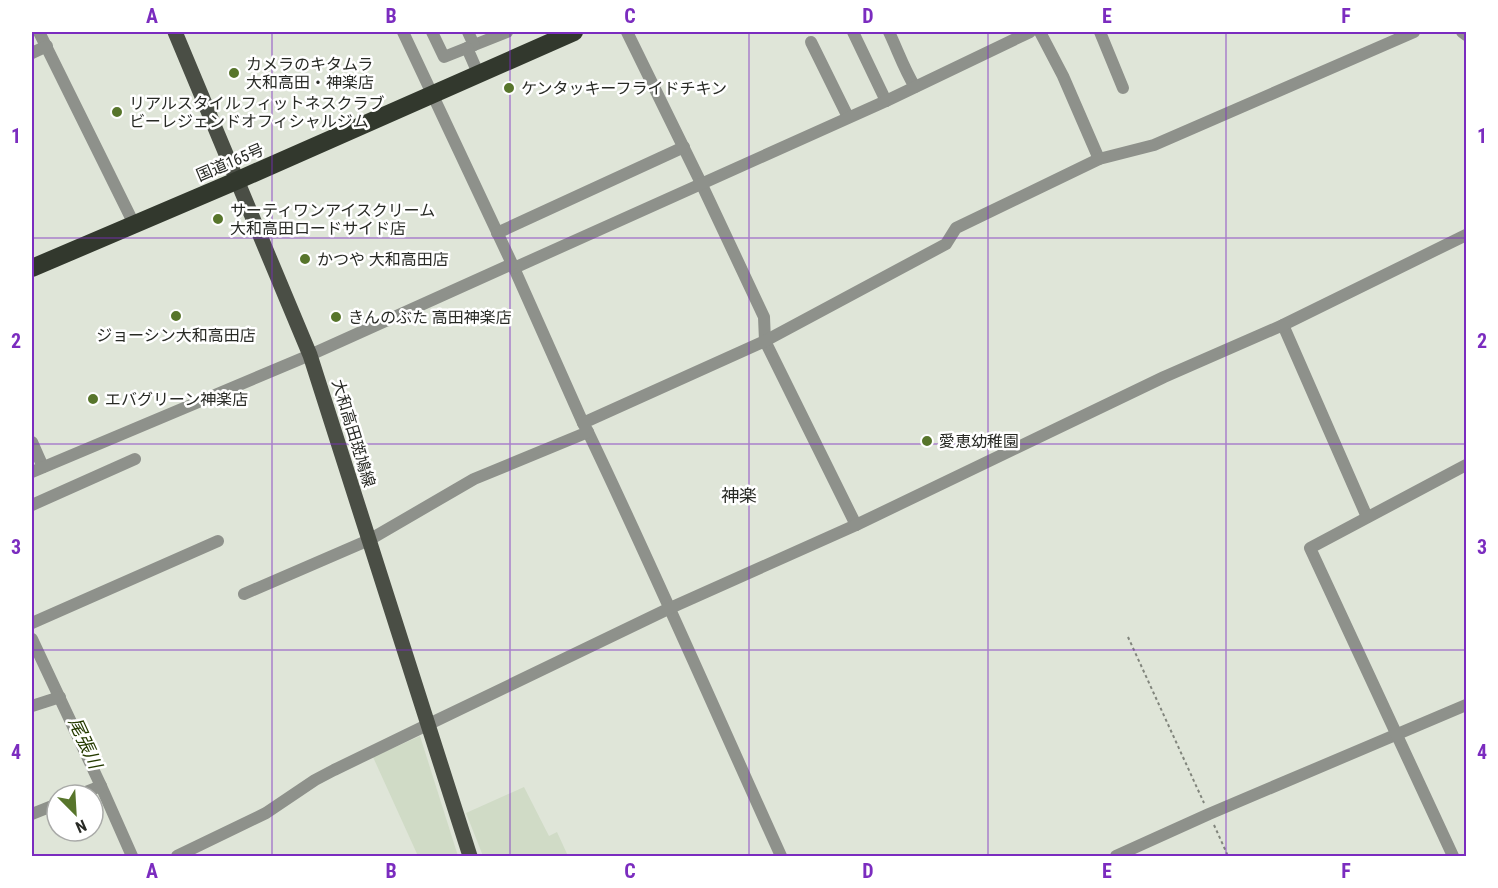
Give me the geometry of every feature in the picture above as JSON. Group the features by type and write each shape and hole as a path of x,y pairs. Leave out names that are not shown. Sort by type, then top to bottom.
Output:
{"highway":[{"name":"国道165号","path":"32,268 236,182 574,32"}],"main road":[{"name":"大和高田斑鳩線","path":"176,32 236,182 310,355 470,856"}],"street":[{"path":"39,32 134,224"},
{"path":"403,32 632,524 668,609 781,856"},
{"path":"432,32 444,57 507,32"},
{"path":"468,32 478,73"},
{"path":"627,32 764,317 765,341 856,525"},
{"path":"853,32 886,100"},
{"path":"890,32 899,52 902,66 915,87"},
{"path":"32,442 37,470 310,355 513,266 915,87 1030,32"},
{"path":"1040,32 1063,76 1099,159"},
{"path":"1100,32 1123,88"},
{"path":"244,594 369,540 474,479 765,341 946,243 956,228 1099,159 1154,145 1414,32"},
{"path":"1462,32 1467,35"},
{"path":"811,42 848,117"},
{"path":"32,53 47,46"},
{"path":"497,233 684,147"},
{"path":"177,856 266,813 334,770 668,609 856,525 1164,377 1283,325 1467,236"},
{"path":"1283,325 1367,517"},
{"path":"32,505 135,459"},
{"path":"1453,856 1310,548 1467,465"},
{"path":"32,623 218,541"},
{"path":"32,639 100,783"},
{"path":"32,706 60,698"},
{"path":"1116,856 1209,814 1467,705"},
{"path":"105,795 132,856"}],"path":[{"path":"1128,637 1228,856"}],"shaded area":[{"path":"420,736 458,856 418,856 373,757"},
{"path":"524,787 549,836 557,832 568,856 483,856 466,813"}],"place":[{"name":"カメラのキタムラ 大和高田・神楽店","path":"234,73"},
{"name":"ケンタッキーフライドチキン","path":"509,88"},
{"name":"リアルスタイルフィットネスクラブ ビーレジェンドオフィシャルジム","path":"117,112"},
{"name":"サーティワンアイスクリーム 大和高田ロードサイド店","path":"218,219"},
{"name":"かつや 大和高田店","path":"305,259"},
{"name":"ジョーシン大和高田店","path":"176,316"},
{"name":"きんのぶた 高田神楽店","path":"336,317"},
{"name":"エバグリーン神楽店","path":"93,399"},
{"name":"愛恵幼稚園","path":"927,441"}],"district":[{"name":"神楽","path":"739,496"}],"water label":[{"name":"尾張川","path":"85,743"}]}
